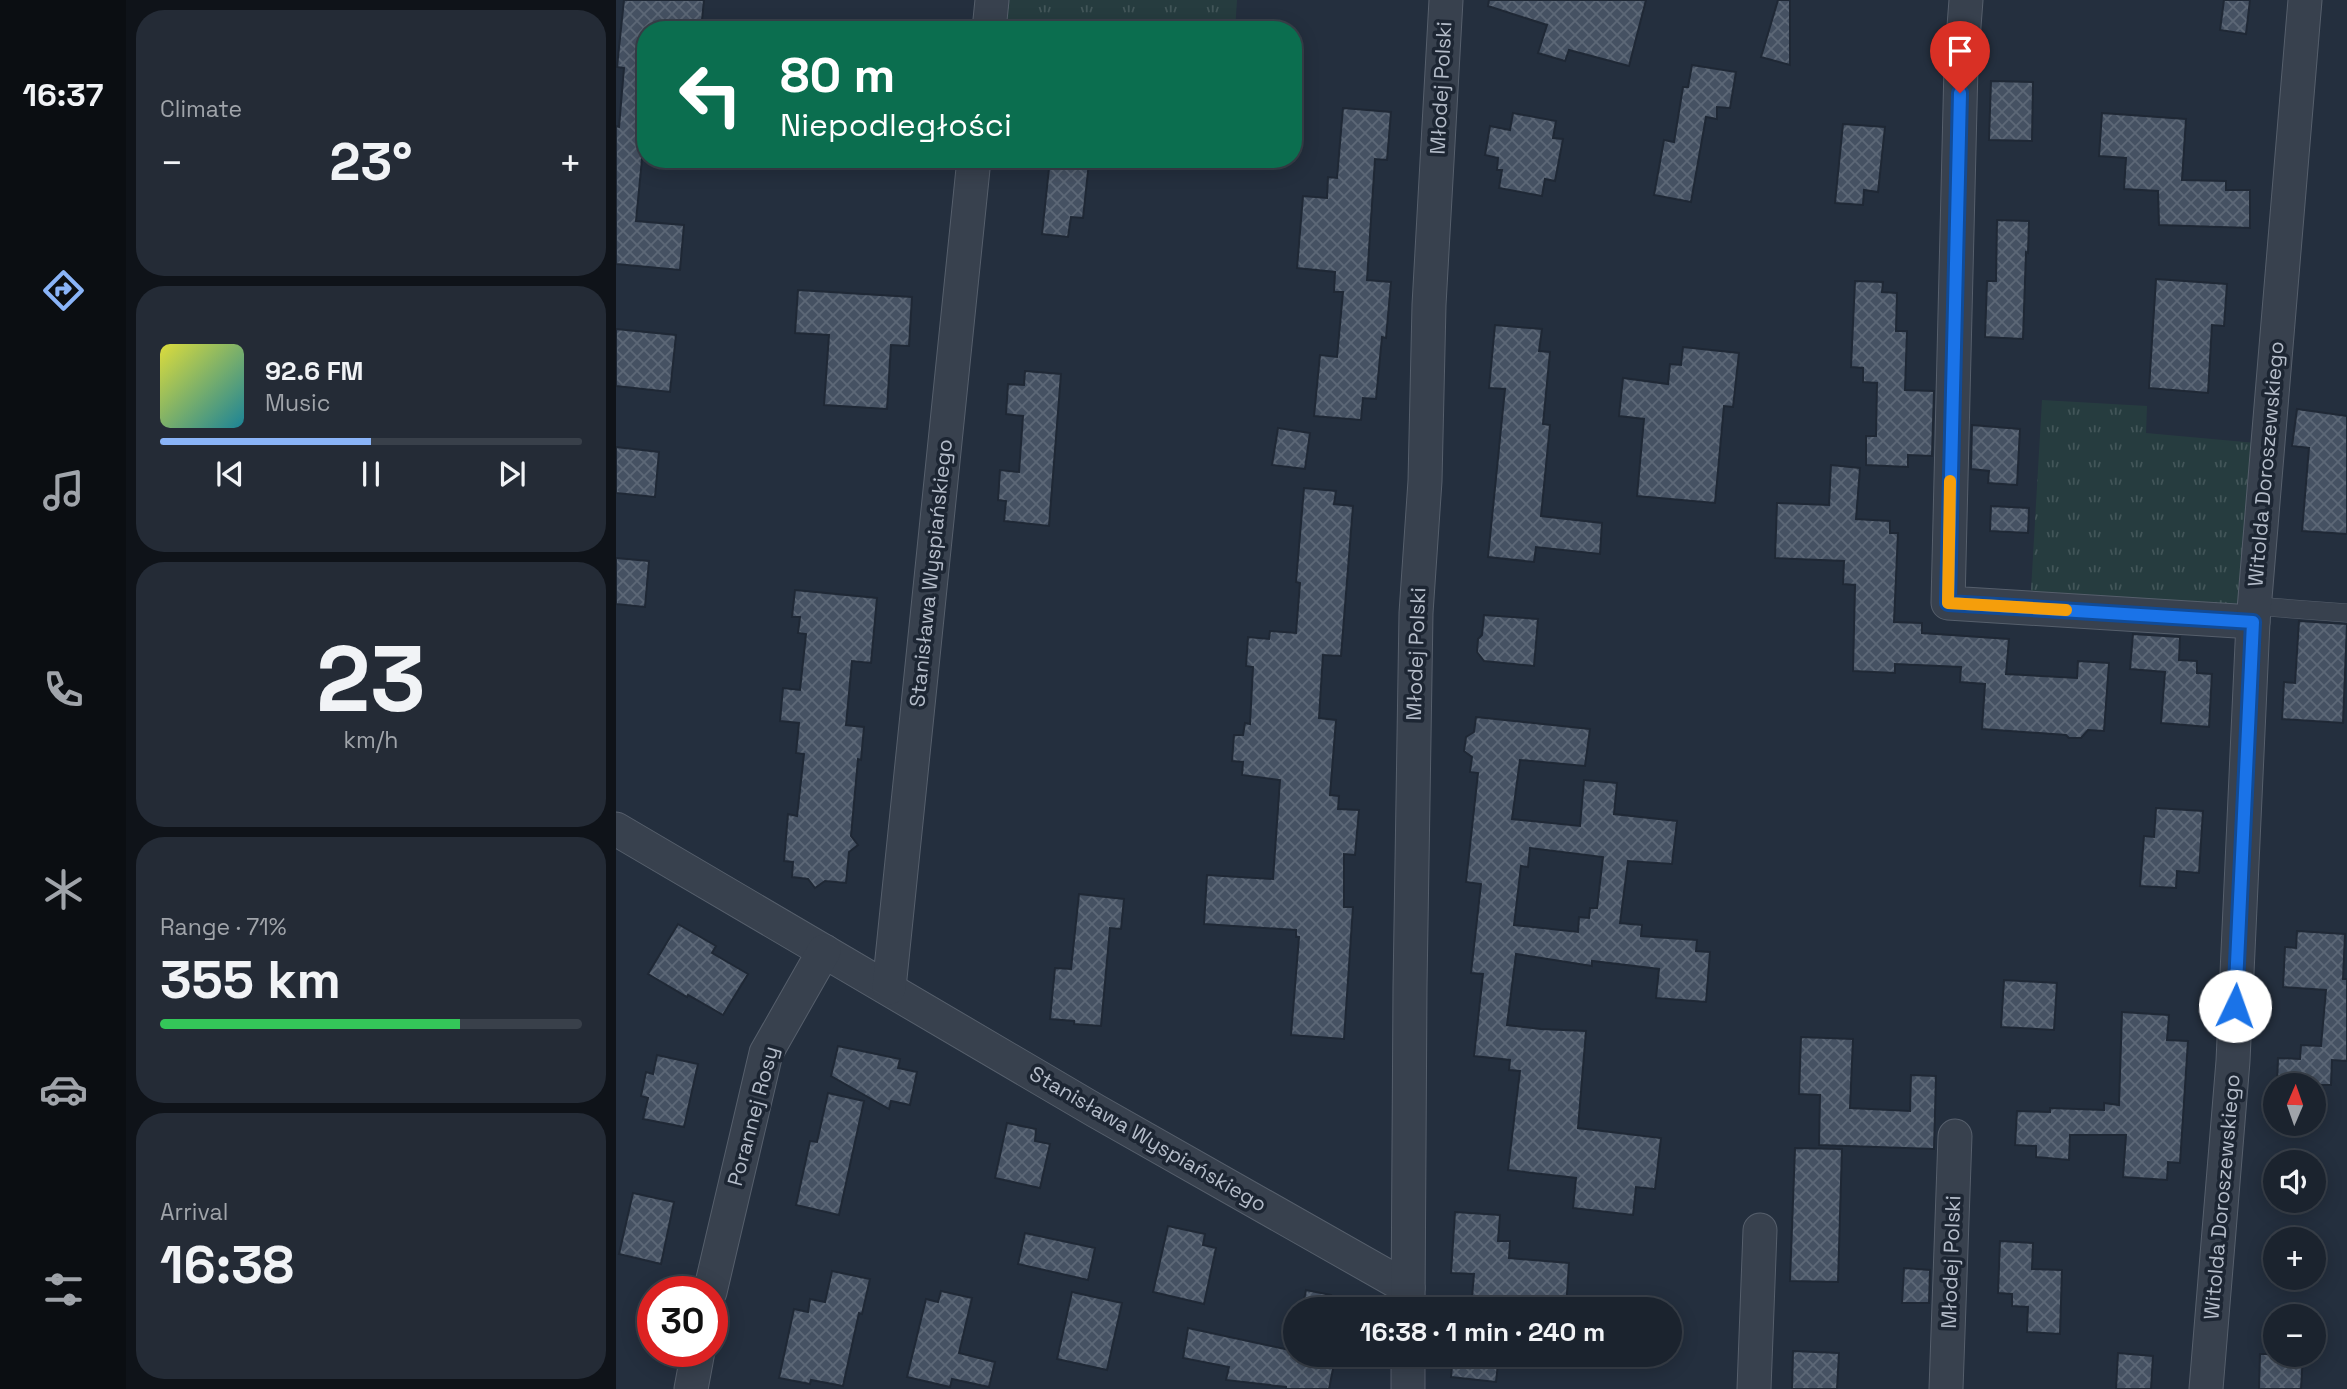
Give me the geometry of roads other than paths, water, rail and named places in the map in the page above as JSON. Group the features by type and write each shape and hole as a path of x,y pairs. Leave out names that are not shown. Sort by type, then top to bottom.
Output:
{"street":[{"path":"990,21 992,0"},
{"name":"Młodej Polski","path":"1408,1297 1416,613 1446,0"},
{"path":"1966,0 1961,66 1948,603 2253,614"},
{"name":"Witolda Doroszewskiego","path":"2206,1389 2233,1061 2253,614 2305,0"},
{"name":"Stanisława Wyspiańskiego","path":"889,988 973,168"},
{"name":"Stanisława Wyspiańskiego","path":"616,829 889,988 1406,1297"},
{"name":"Porannej Rosy","path":"714,1276 766,1053 824,951"},
{"name":"Młodej Polski","path":"1946,1389 1955,1136"},
{"path":"1754,1389 1760,1230"},
{"path":"691,1389 695,1367"},
{"path":"1408,1367 1408,1389"}],"lane":[{"path":"2253,614 2347,613"}]}
